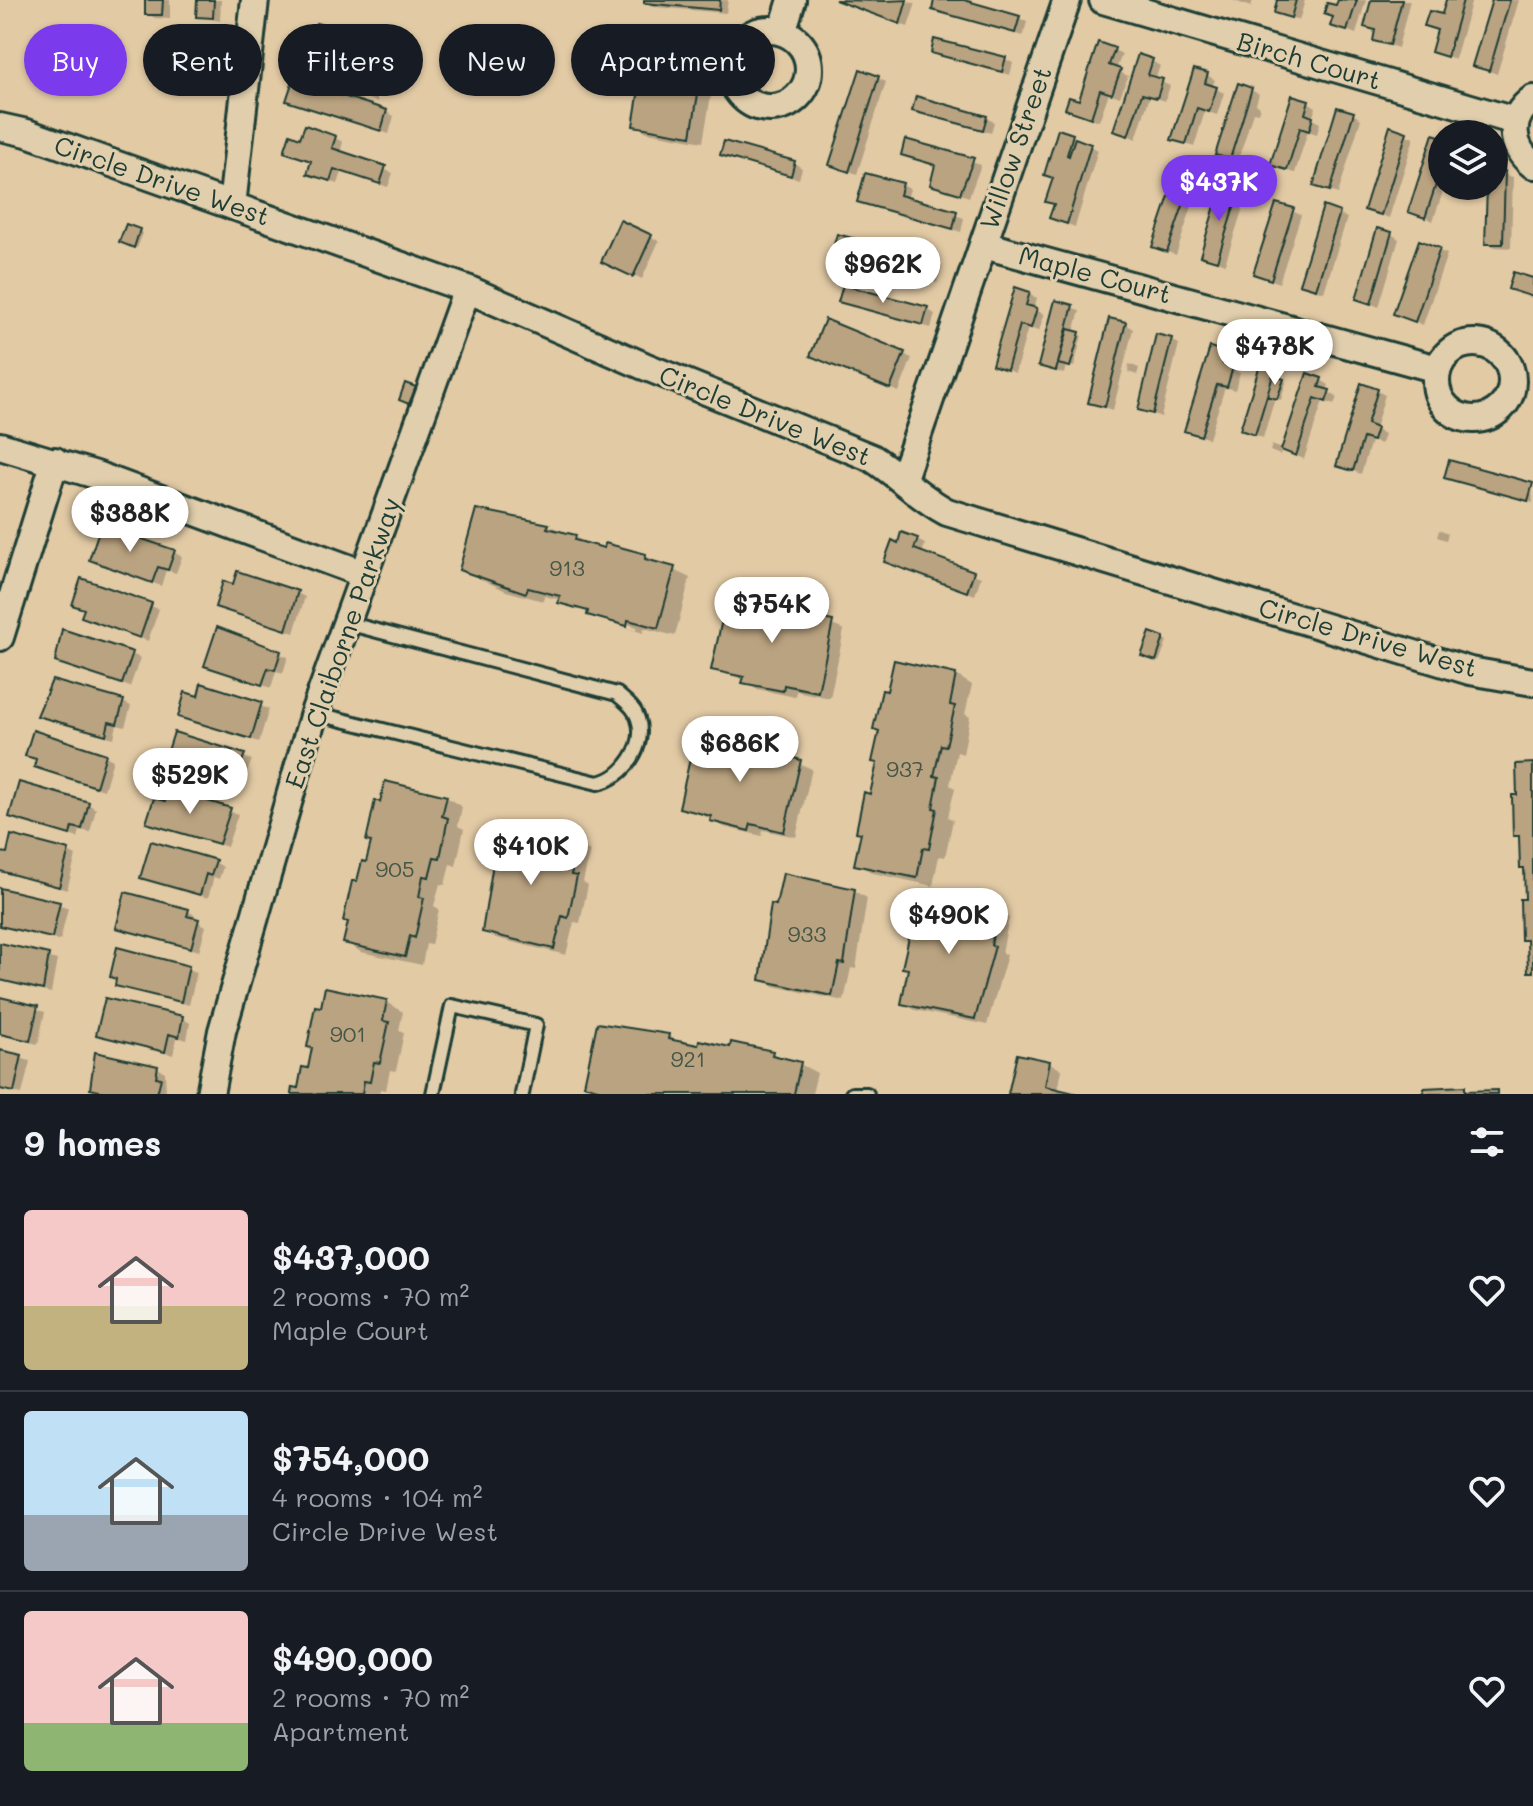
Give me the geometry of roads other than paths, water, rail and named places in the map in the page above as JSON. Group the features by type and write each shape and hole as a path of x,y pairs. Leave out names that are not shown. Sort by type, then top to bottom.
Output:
{"street":[{"path":"232,206 255,0"},
{"path":"782,32 792,0"},
{"name":"Willow Street","path":"903,478 1067,0"},
{"name":"Birch Court","path":"1103,0 1515,121"},
{"path":"1533,99 1515,121 1516,146 1533,165"},
{"name":"Circle Drive West","path":"0,127 27,133 467,289 644,366 872,458 903,478 919,497 947,512 1470,671 1533,682"},
{"name":"Maple Court","path":"984,245 1437,369"},
{"name":"East Claiborne Parkway","path":"210,1094 222,1031 314,713 467,289"},
{"path":"0,446 55,461 364,574"},
{"path":"0,637 55,461"}],"lane":[{"path":"314,713 598,783 613,780 625,771 632,757 640,723 634,709 617,694 347,623"},
{"path":"433,1094 452,1006 536,1025 522,1094"},
{"path":"852,1094 867,1094"}]}
